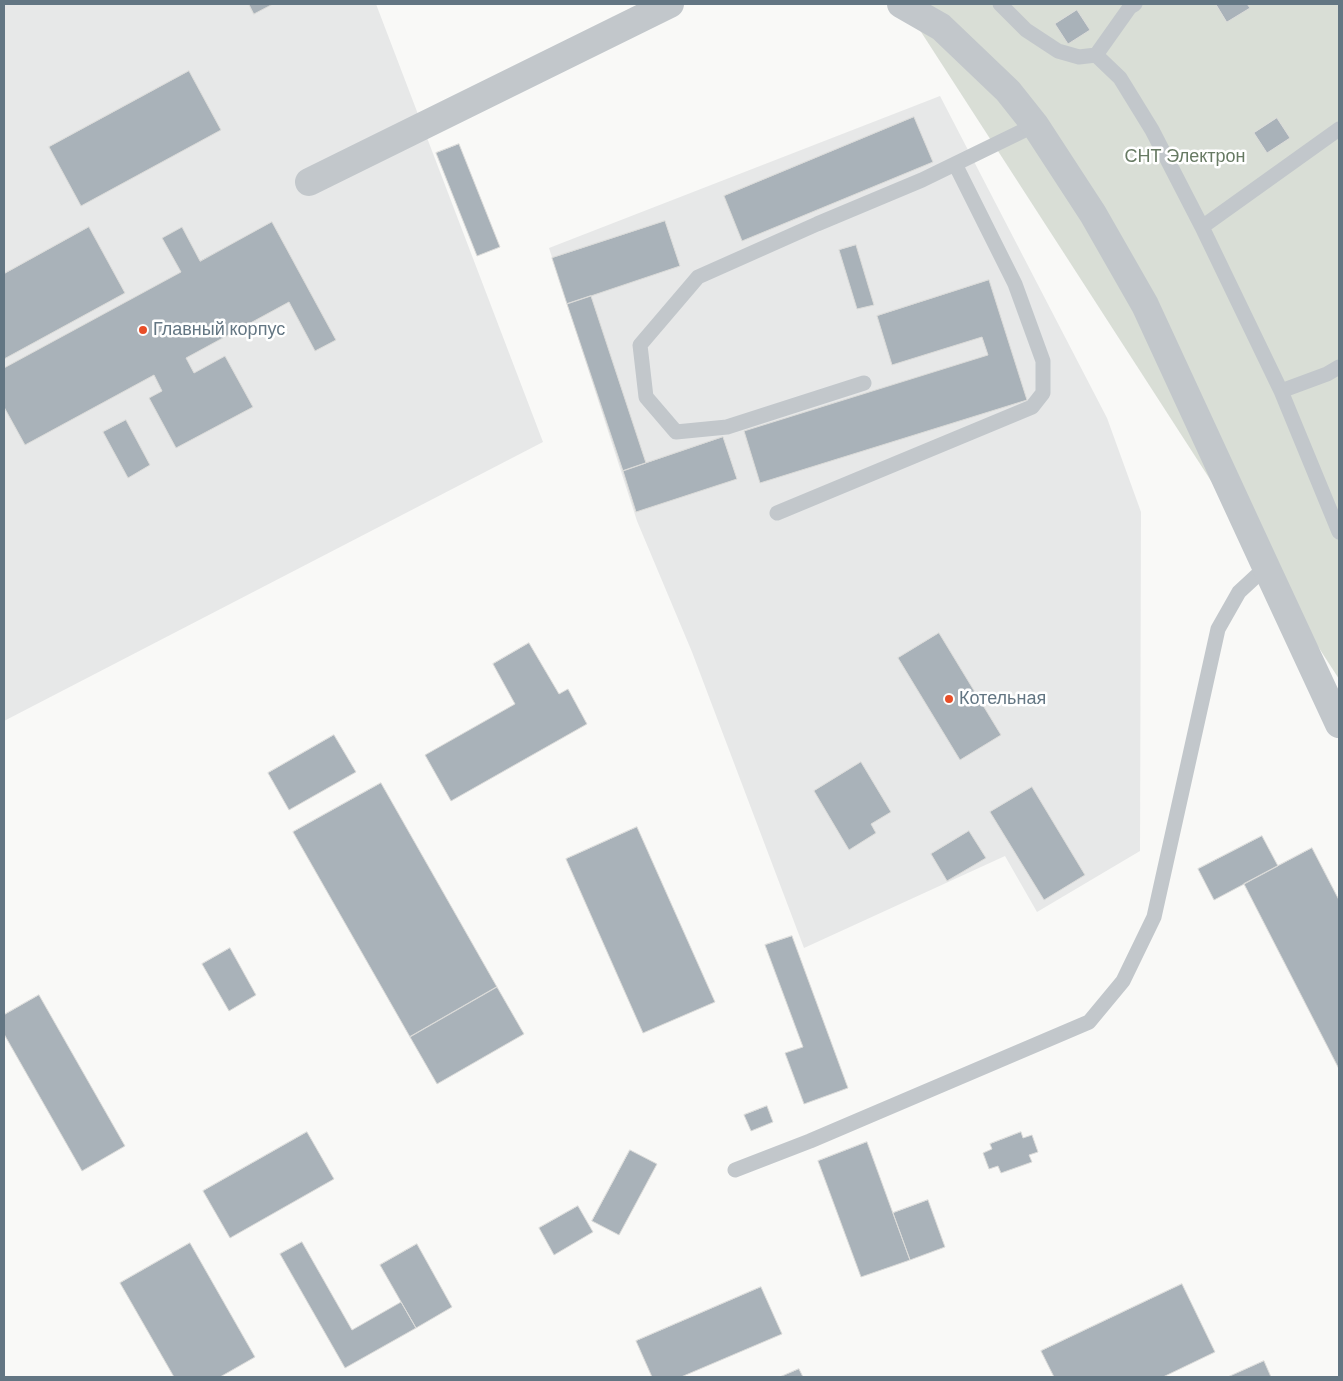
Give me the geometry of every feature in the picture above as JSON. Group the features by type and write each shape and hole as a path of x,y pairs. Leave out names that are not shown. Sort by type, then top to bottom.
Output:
{"street":[{"path":"310,182 670,4"},
{"path":"901,4 941,27 1008,91 1035,125 1093,214 1145,305 1339,724"}],"lane":[{"path":"1000,4 1026,30 1058,51 1080,57 1096,55 1134,4"},
{"path":"1096,55 1120,78 1152,130 1202,227 1281,391 1339,532"},
{"path":"864,383 727,427 676,432 646,397 640,345 698,277 922,180 1035,125"},
{"path":"1202,227 1339,129"},
{"path":"776,512 1032,407 1043,393 1043,360 1015,284 955,164"},
{"path":"1281,391 1327,374 1339,367"},
{"path":"735,1170 810,1141 1089,1022 1123,981 1154,917 1218,629 1239,592 1266,567"}],"shaded area":[{"path":"4,4 376,4 543,442 4,721"},
{"path":"940,96 1107,418 1141,512 1140,851 1037,912 1005,856 804,948 692,652 637,521 549,248"}],"green space":[{"name":"СНТ Электрон","path":"903,4 1339,4 1339,679"}],"building":[{"path":"249,4 273,4 254,14"},
{"path":"1216,4 1247,4 1250,8 1227,22"},
{"path":"1077,10 1090,30 1068,44 1055,24"},
{"path":"189,71 221,130 81,206 49,147"},
{"path":"914,117 933,162 742,241 724,196"},
{"path":"1277,118 1290,138 1267,153 1254,133"},
{"path":"459,144 500,247 477,256 436,153"},
{"path":"665,221 680,266 567,304 552,258"},
{"path":"272,222 336,340 315,351 289,302 186,358 194,373 225,356 253,407 176,448 149,398 162,391 154,375 25,445 4,407 4,368 181,272 162,238 182,227 200,261"},
{"path":"89,227 125,293 4,359 4,274"},
{"path":"856,245 874,305 857,309 839,250"},
{"path":"989,280 1027,400 760,483 744,431 988,355 982,337 892,365 877,316"},
{"path":"591,296 646,463 623,471 567,304"},
{"path":"126,420 150,465 128,478 103,432"},
{"path":"723,437 737,479 636,512 623,471"},
{"path":"939,633 1001,735 960,760 898,658"},
{"path":"529,643 559,694 568,689 587,724 451,801 425,755 515,704 493,664"},
{"path":"334,735 356,772 289,810 268,773"},
{"path":"861,762 891,812 871,824 876,833 849,850 814,791"},
{"path":"381,783 497,987 410,1037 293,832"},
{"path":"1032,787 1085,875 1044,900 990,812"},
{"path":"637,827 715,1002 643,1033 566,859"},
{"path":"969,831 986,858 947,881 931,854"},
{"path":"1262,836 1278,866 1214,900 1198,869"},
{"path":"1312,848 1339,900 1339,1069 1244,884"},
{"path":"792,936 848,1088 804,1104 785,1053 803,1047 765,945"},
{"path":"230,948 256,995 229,1011 202,964"},
{"path":"497,987 524,1034 437,1084 410,1037"},
{"path":"39,995 125,1146 82,1171 4,1034 4,1015"},
{"path":"767,1106 773,1122 751,1131 744,1115"},
{"path":"307,1132 334,1179 230,1238 203,1191"},
{"path":"1021,1132 1023,1138 1032,1135 1038,1152 1029,1155 1032,1162 1001,1173 998,1166 989,1169 983,1153 992,1149 990,1144"},
{"path":"867,1142 910,1260 861,1277 818,1161"},
{"path":"630,1150 657,1164 619,1235 592,1221"},
{"path":"928,1200 945,1247 910,1260 893,1213"},
{"path":"578,1206 593,1232 554,1255 539,1228"},
{"path":"302,1242 352,1330 401,1302 416,1328 345,1368 280,1254"},
{"path":"190,1243 255,1357 220,1377 174,1377 120,1283"},
{"path":"417,1244 452,1307 416,1328 380,1265"},
{"path":"1182,1284 1215,1352 1163,1377 1054,1377 1041,1351"},
{"path":"761,1287 782,1334 681,1377 652,1377 636,1341"},
{"path":"1264,1361 1271,1377 1228,1377"},
{"path":"799,1369 803,1377 780,1377"}],"place":[{"name":"Главный корпус","path":"143,330"},
{"name":"Котельная","path":"949,699"}]}
